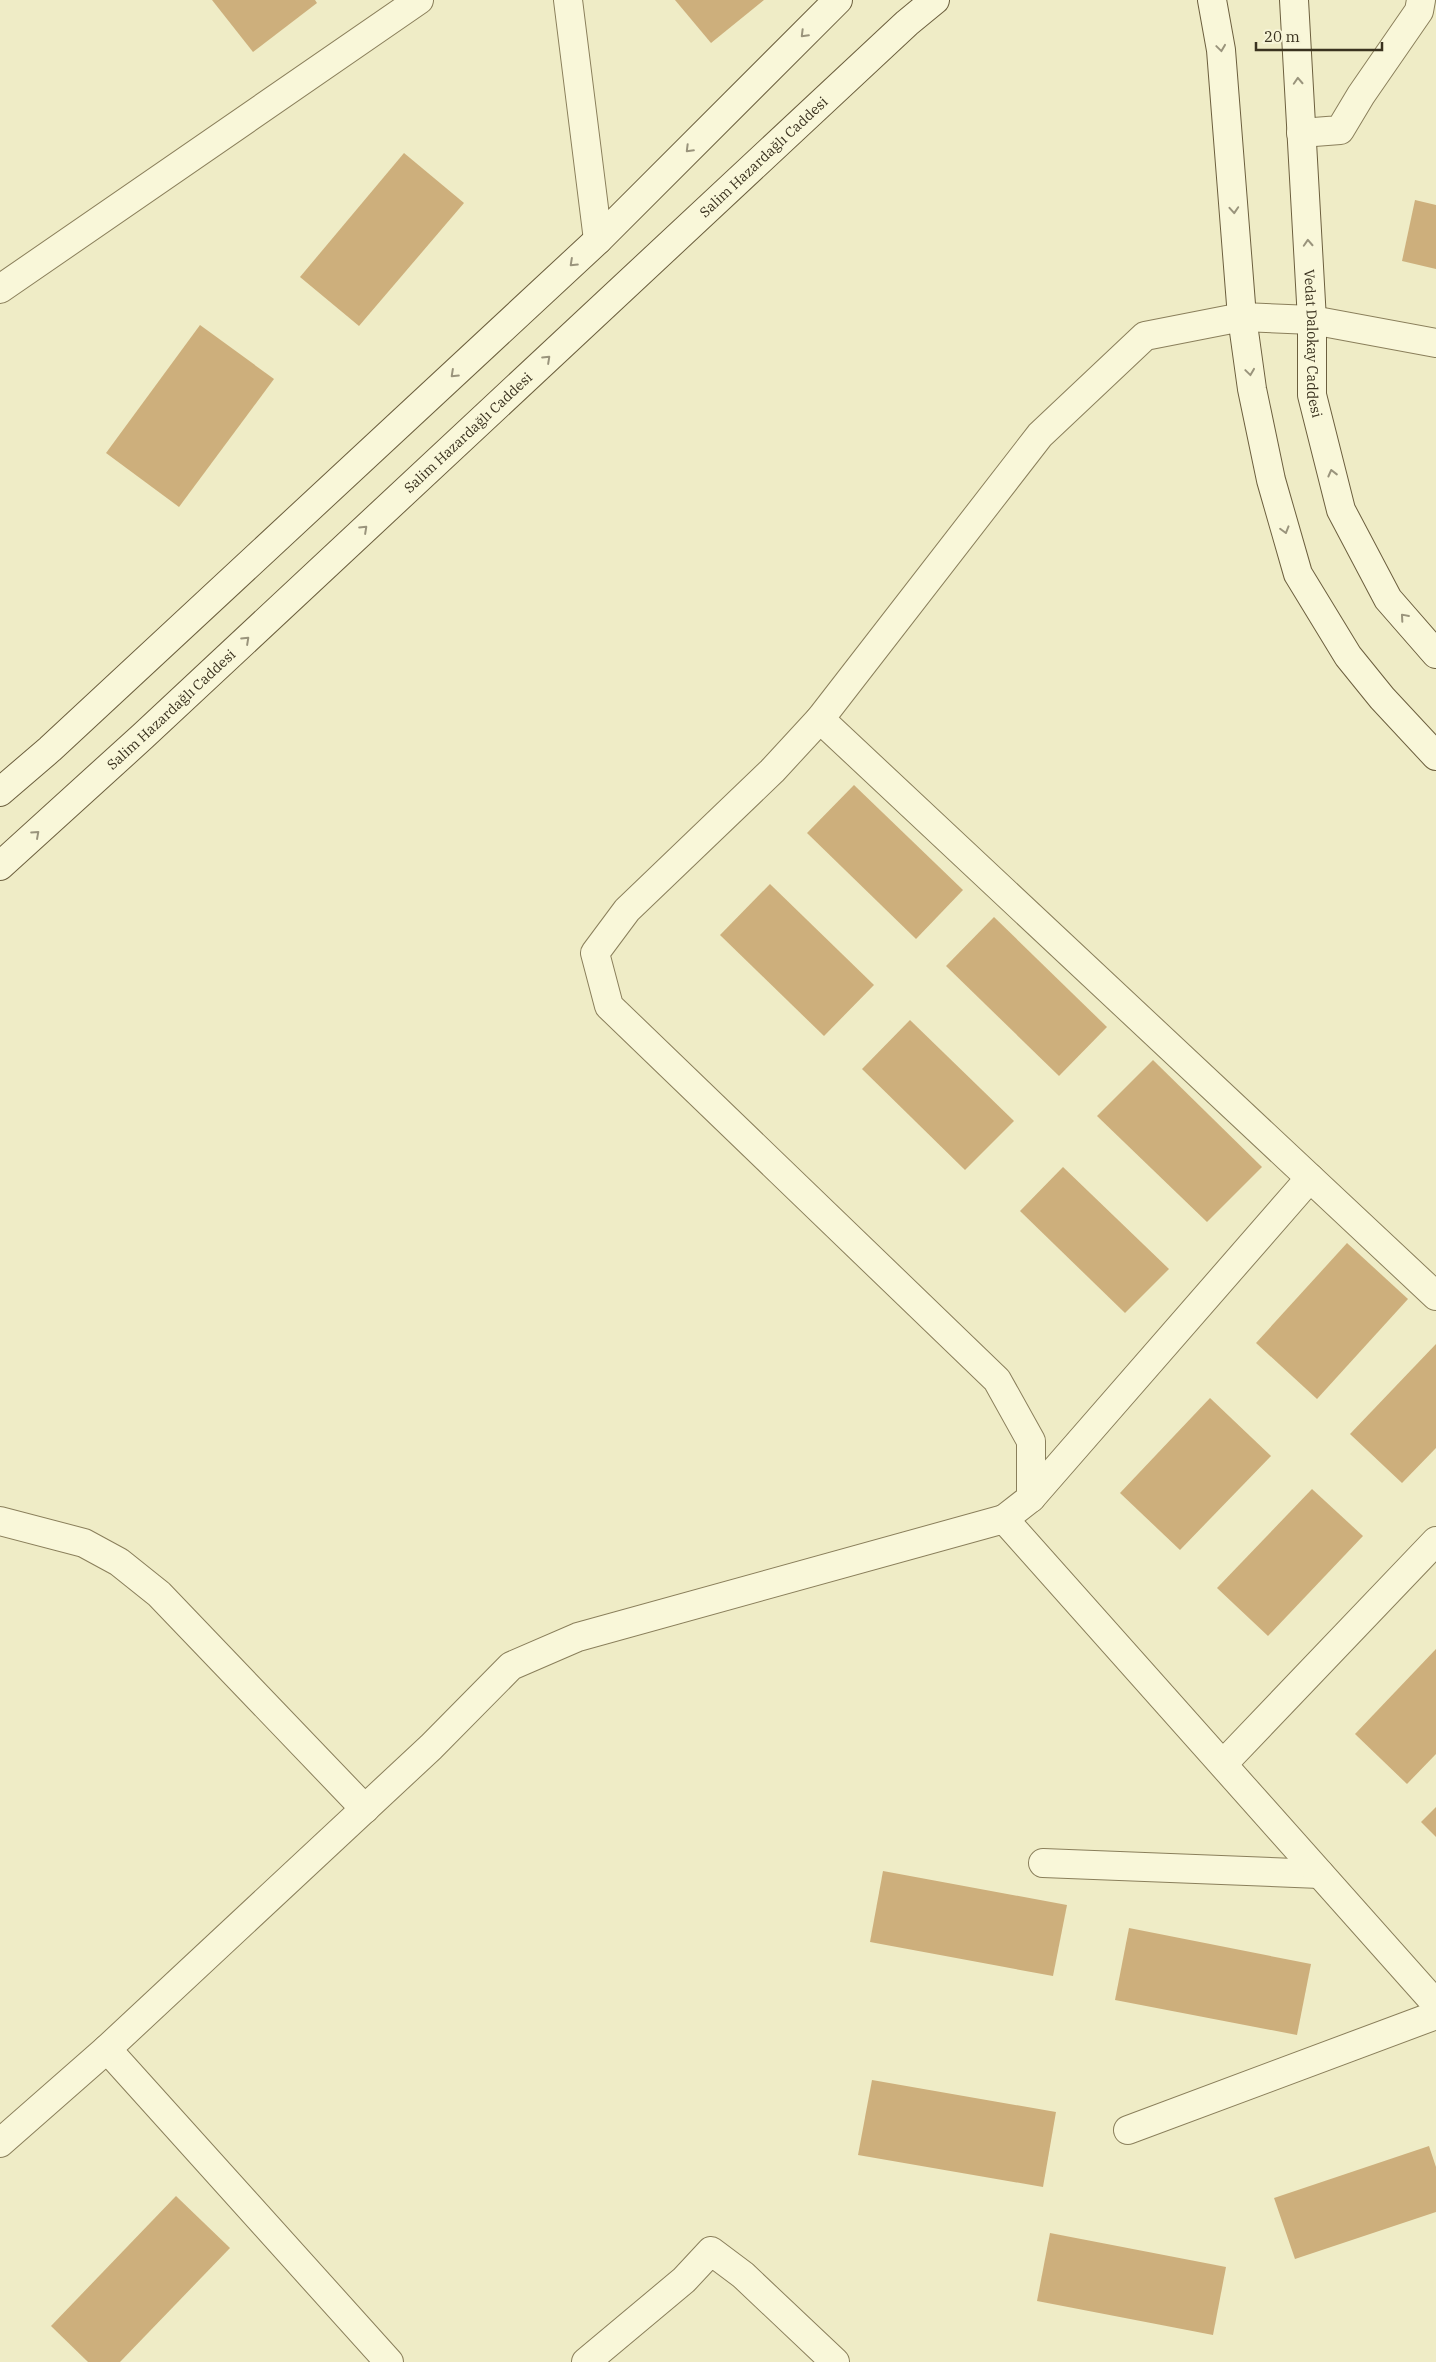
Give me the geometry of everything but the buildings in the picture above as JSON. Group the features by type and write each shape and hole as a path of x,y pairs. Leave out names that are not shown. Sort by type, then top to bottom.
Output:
{"street":[{"path":"0,289 419,0"},
{"path":"568,0 598,240"},
{"path":"0,792 50,749 598,240 838,0"},
{"name":"Salim Hazardağlı Caddesi","path":"0,866 157,723 893,36 935,0"},
{"path":"1212,0 1222,50 1242,318 1252,389 1270,480 1298,574 1348,656 1382,698 1436,756"},
{"name":"Vedat Dalokay Caddesi","path":"1294,0 1312,320 1312,395 1341,510 1388,599 1436,654"},
{"path":"1301,133 1340,130 1361,95 1425,9"},
{"path":"1031,1498 1031,1441 997,1380 609,1006 595,953 628,910 772,771 820,719 1040,435 1145,336 1242,318 1312,320 1436,343"},
{"path":"820,719 1436,1296"},
{"path":"0,2143 107,2049 365,1809 431,1747 511,1666 578,1637 1004,1519 1031,1498 1310,1178"},
{"path":"1004,1519 1436,2004"},
{"path":"1,1522 84,1543 119,1562 159,1594 365,1809"},
{"path":"1223,1764 1436,1541"},
{"path":"1044,1863 1320,1874"},
{"path":"1128,2130 1436,2015"},
{"path":"107,2049 389,2362"},
{"path":"586,2362 684,2280 711,2251 743,2275 835,2362"}]}
